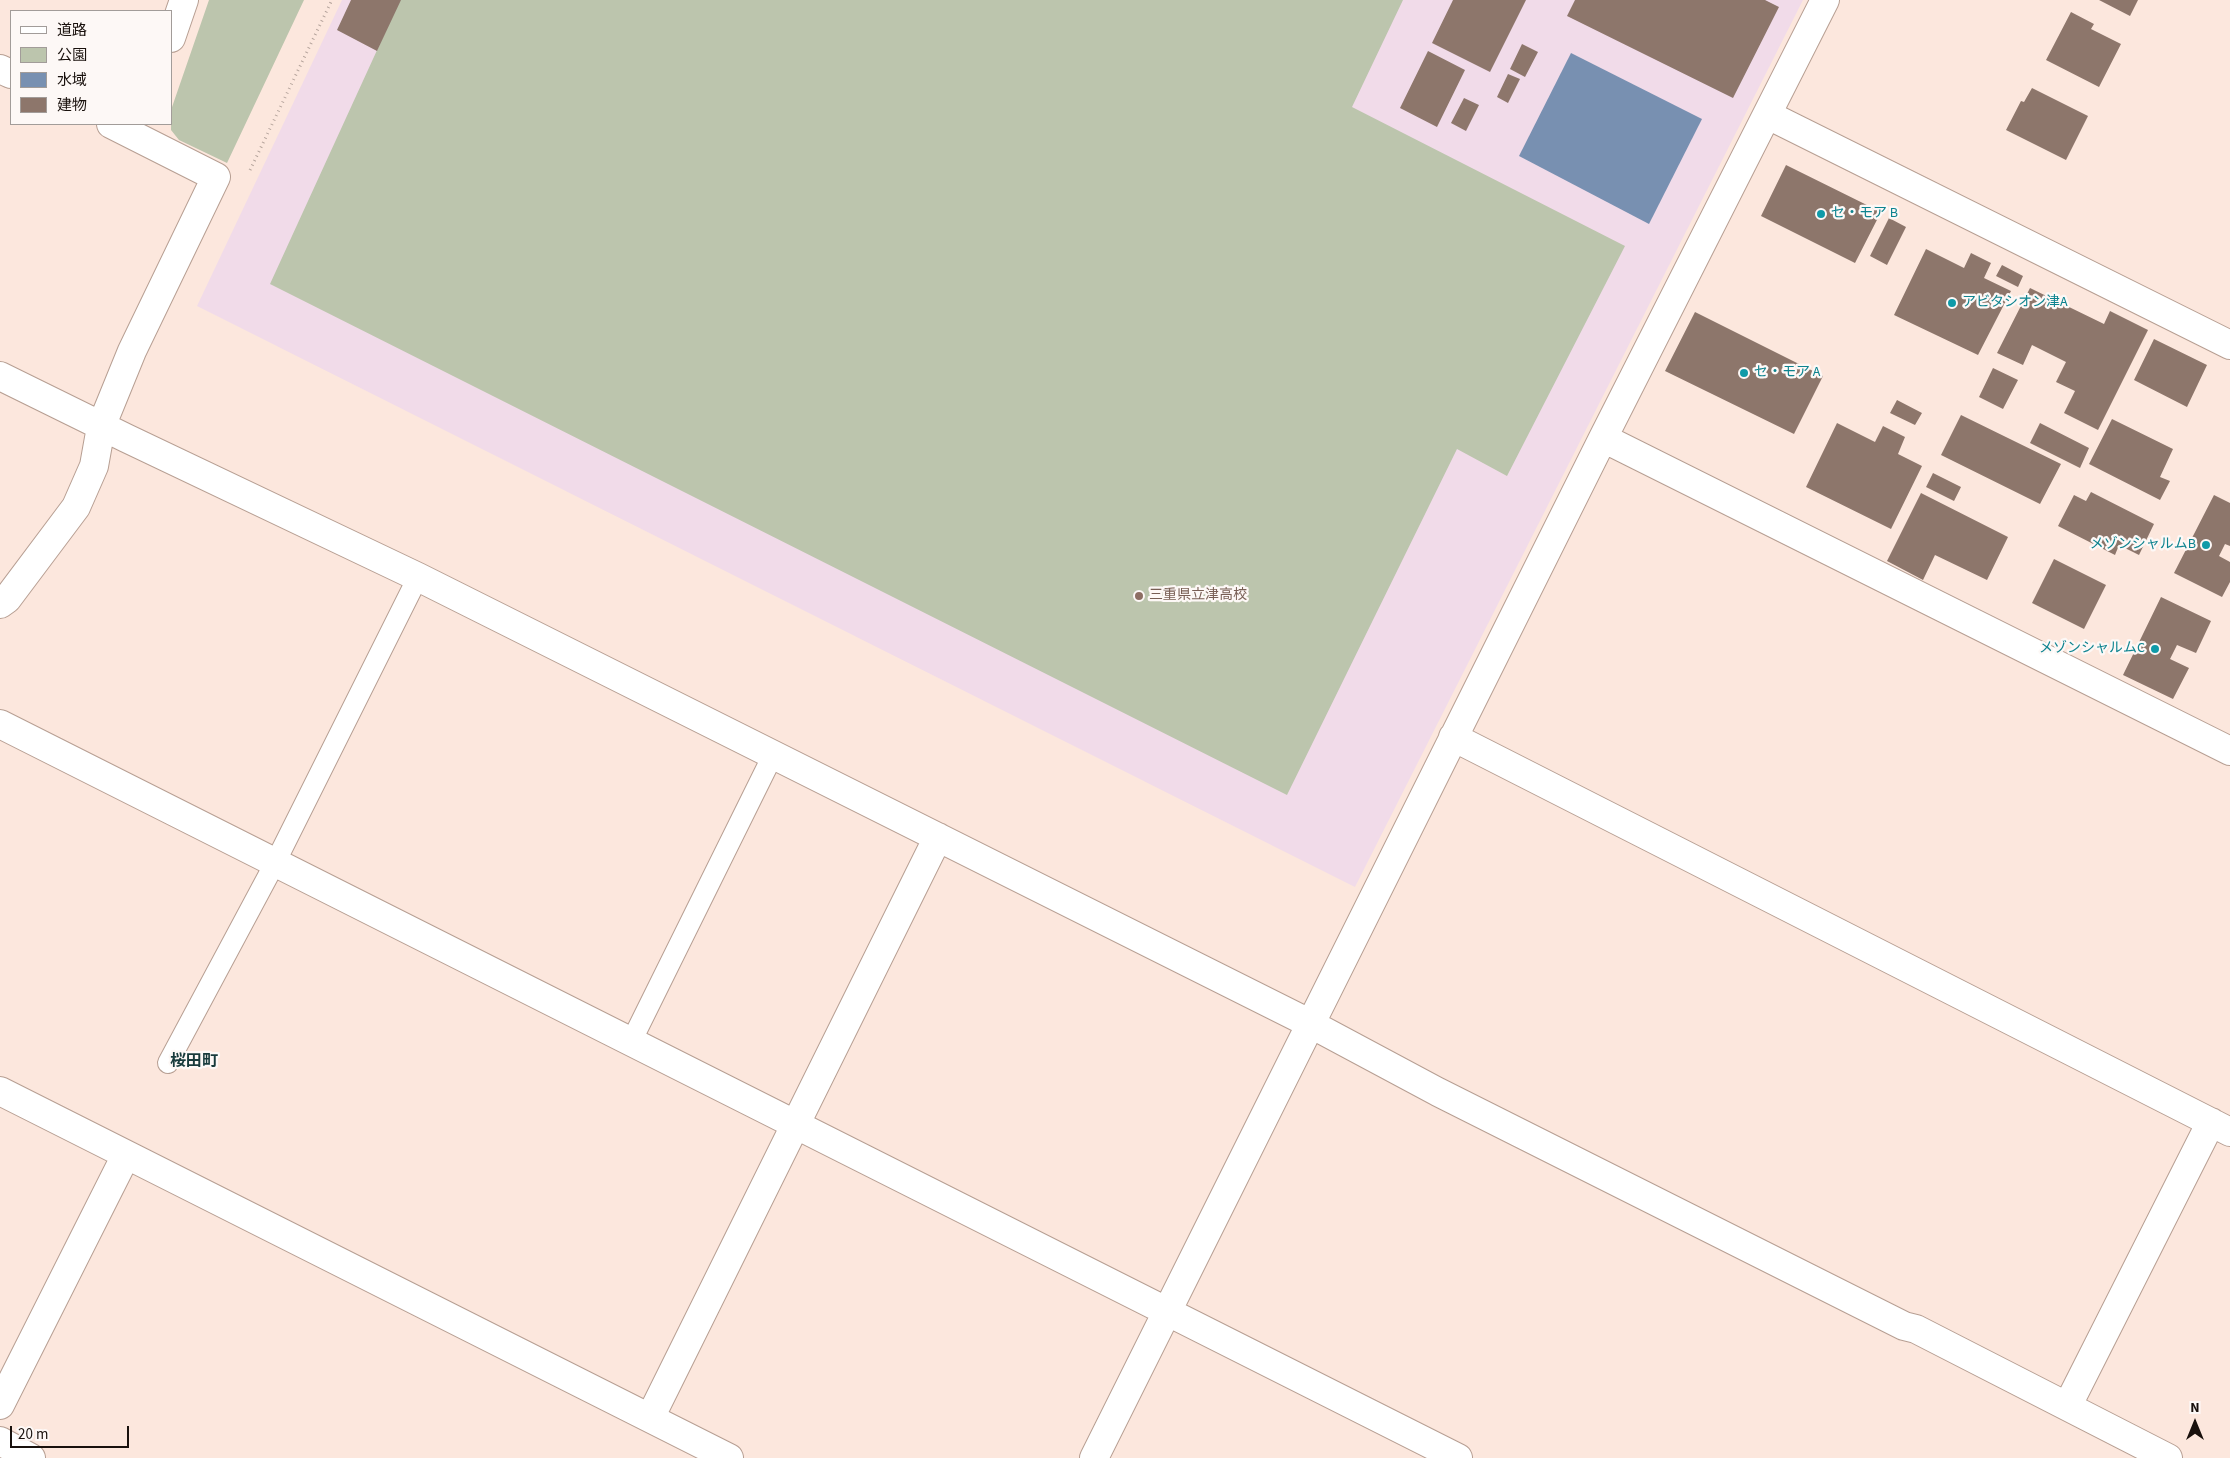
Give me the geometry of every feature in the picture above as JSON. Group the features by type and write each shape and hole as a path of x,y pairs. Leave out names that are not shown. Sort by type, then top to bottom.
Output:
{"street":[{"path":"172,35 184,0"},
{"path":"1094,1458 1309,1024 1825,0"},
{"path":"1768,115 2230,345"},
{"path":"0,604 7,599 76,507 94,466 101,427 140,332 149,318 216,177 140,130 116,125"},
{"path":"0,376 101,427 418,577 1309,1024 1447,1096 1896,1322 1916,1329 2068,1405 2134,1450 2168,1458"},
{"path":"1603,438 2230,752"},
{"path":"0,724 1451,1456"},
{"path":"1454,737 2221,1127 2068,1405"},
{"path":"650,1418 938,838"},
{"path":"0,1091 728,1458"},
{"path":"0,1405 126,1155"},
{"path":"0,1441 31,1458"}],"lane":[{"path":"168,1063 274,862 418,577"},
{"path":"631,1042 773,755"}],"shaded area":[{"name":"三重県立津高校","path":"342,0 1803,0 1355,887 197,306"}],"green space":[{"path":"209,0 304,0 227,163 179,140 171,130 172,107"},
{"name":"三重県立津高校","path":"400,0 1403,0 1352,107 1625,246 1507,476 1457,449 1287,795 270,284"}],"water":[{"path":"1571,53 1702,119 1649,224 1519,156"}],"building":[{"path":"351,0 401,0 377,51 337,30"},
{"path":"1453,0 1526,0 1490,72 1432,43"},
{"path":"1575,0 1765,0 1779,7 1733,98 1567,16"},
{"path":"2099,0 2138,0 2130,16"},
{"path":"2071,12 2094,24 2091,29 2121,44 2099,87 2046,60"},
{"path":"1522,44 1538,52 1525,77 1510,69"},
{"path":"1428,51 1465,70 1437,127 1400,108"},
{"path":"1508,74 1520,79 1508,103 1497,97"},
{"path":"2032,88 2088,116 2066,160 2006,130 2021,101 2024,102"},
{"path":"1464,98 1479,105 1466,131 1451,123"},
{"name":"セ・モア B","path":"1786,165 1881,212 1855,263 1761,216"},
{"path":"1889,218 1906,227 1887,265 1870,256"},
{"name":"アビタシオン津A","path":"1926,249 1964,268 1971,253 1991,263 1984,278 2011,291 1978,355 1894,315"},
{"path":"2002,265 2023,276 2018,287 1996,276"},
{"path":"2030,288 2104,324 2110,311 2148,330 2098,430 2064,413 2075,391 2056,382 2066,362 2032,345 2023,365 1997,353"},
{"name":"セ・モア A","path":"1695,312 1823,376 1794,434 1665,371"},
{"path":"2154,339 2207,365 2187,407 2134,380"},
{"path":"1993,368 2018,380 2003,409 1979,397"},
{"path":"1897,400 1922,413 1915,425 1890,413"},
{"path":"1961,415 2061,464 2040,504 1941,455"},
{"path":"2112,419 2173,449 2160,477 2170,481 2160,500 2089,464"},
{"path":"1837,423 1875,442 1883,426 1905,437 1898,454 1922,466 1891,529 1806,487"},
{"path":"2040,423 2089,448 2080,468 2030,443"},
{"path":"1933,473 1961,487 1954,501 1926,487"},
{"path":"2091,492 2154,524 2139,555 2119,545 2115,555 2058,526 2074,495 2086,501"},
{"path":"1921,493 2008,537 1987,580 1935,555 1923,580 1887,561"},
{"name":"メゾンシャルムB","path":"2214,495 2230,503 2230,546 2225,544 2219,556 2230,562 2230,582 2222,597 2174,573"},
{"path":"2054,559 2106,585 2084,629 2032,603"},
{"name":"メゾンシャルムC","path":"2161,597 2211,621 2196,653 2177,645 2170,659 2189,668 2173,699 2123,675"}],"place":[{"name":"セ・モア B","path":"1821,214"},
{"name":"アビタシオン津A","path":"1952,303"},
{"name":"セ・モア A","path":"1744,373"},
{"name":"メゾンシャルムB","path":"2206,545"},
{"name":"三重県立津高校","path":"1139,596"},
{"name":"メゾンシャルムC","path":"2155,649"}],"district":[{"name":"桜田町","path":"194,1062"}]}
